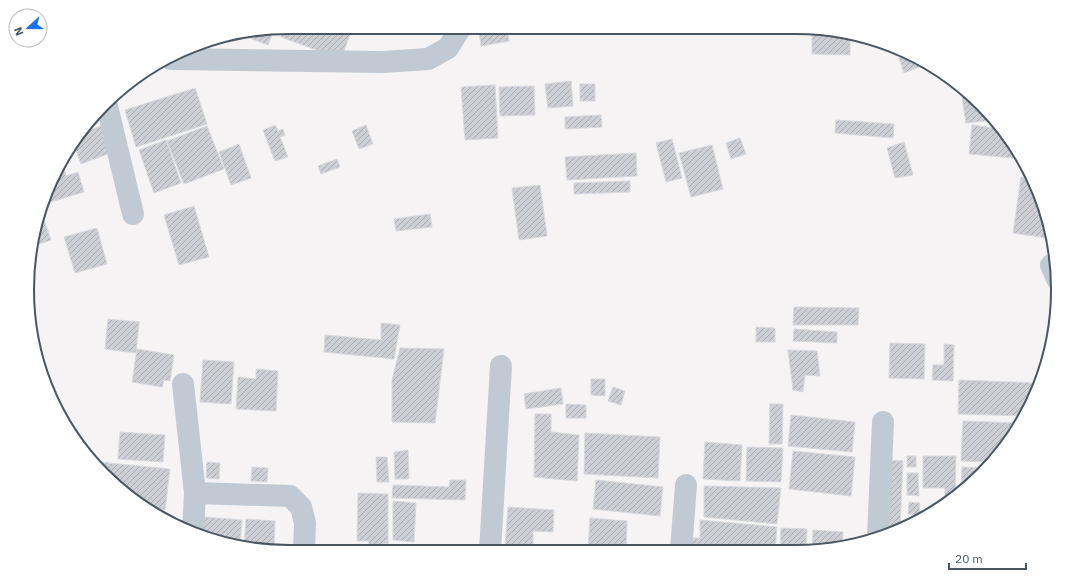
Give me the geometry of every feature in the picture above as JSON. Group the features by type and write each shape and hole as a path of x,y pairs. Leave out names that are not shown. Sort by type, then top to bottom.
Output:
{"street":[{"path":"178,59 383,62 428,59 448,48 457,34"},
{"path":"108,110 133,214"},
{"path":"490,545 501,366"},
{"path":"183,384 195,493 193,526"},
{"path":"878,531 883,422"},
{"path":"681,545 686,485"},
{"path":"195,493 290,496 301,507 305,523 304,545"}],"building":[{"path":"282,34 290,34 350,34 341,59 281,37"},
{"path":"479,34 508,34 509,41 481,46"},
{"path":"272,35 268,45 248,37"},
{"path":"812,35 829,36 850,40 850,55 812,54"},
{"path":"902,57 909,60 919,67 904,73 899,58"},
{"path":"571,81 573,106 548,108 545,84"},
{"path":"580,84 595,84 595,101 580,101"},
{"path":"495,85 498,138 465,140 461,87"},
{"path":"534,86 535,115 500,116 499,87"},
{"path":"195,88 207,124 136,147 125,110"},
{"path":"962,97 964,97 988,121 966,123"},
{"path":"601,115 602,127 565,129 565,117"},
{"path":"836,120 894,124 893,138 835,133"},
{"path":"275,125 278,131 283,129 285,135 280,137 288,157 275,161 263,130"},
{"path":"366,125 373,144 359,149 352,131"},
{"path":"972,125 993,128 1015,158 969,154"},
{"path":"101,126 110,153 81,164 76,150 90,130"},
{"path":"207,126 224,169 184,184 167,141"},
{"path":"740,138 746,154 731,159 726,143"},
{"path":"672,139 682,178 666,182 656,143"},
{"path":"166,140 181,183 154,193 139,150"},
{"path":"904,142 913,175 895,178 887,148"},
{"path":"239,144 251,178 231,185 219,152"},
{"path":"712,145 723,189 691,197 679,153"},
{"path":"636,153 637,176 567,180 565,157"},
{"path":"337,159 340,167 321,174 318,166"},
{"path":"64,169 66,176 78,172 84,192 50,202"},
{"path":"1021,177 1026,178 1037,207 1045,238 1013,233"},
{"path":"630,181 630,192 574,194 574,183"},
{"path":"540,185 547,236 519,240 512,188"},
{"path":"194,206 209,257 179,265 164,215"},
{"path":"430,214 432,227 396,231 394,219"},
{"path":"44,220 51,240 38,245"},
{"path":"97,228 107,264 75,273 64,237"},
{"path":"794,307 859,308 858,325 793,325"},
{"path":"108,319 139,322 136,353 105,349"},
{"path":"381,323 400,325 394,359 324,352 325,335 381,340"},
{"path":"756,327 775,328 775,342 756,342"},
{"path":"794,329 837,332 837,343 793,341"},
{"path":"890,343 925,344 924,379 889,378"},
{"path":"944,344 954,345 953,381 932,380 933,365 944,365"},
{"path":"400,348 444,349 435,423 392,422 392,380"},
{"path":"137,349 174,355 170,381 164,380 162,387 132,382"},
{"path":"788,350 817,351 820,376 805,375 803,392 793,390"},
{"path":"203,360 234,362 231,404 200,402"},
{"path":"256,369 278,371 276,411 236,409 238,377 256,379"},
{"path":"591,379 605,379 605,396 591,395"},
{"path":"959,380 1033,383 1018,416 958,414"},
{"path":"613,387 625,391 621,405 608,401"},
{"path":"561,388 563,404 526,409 524,394"},
{"path":"566,404 586,405 586,418 566,418"},
{"path":"770,404 783,404 782,444 769,444"},
{"path":"535,414 551,414 551,432 579,435 577,481 534,477"},
{"path":"791,415 855,422 852,452 788,446"},
{"path":"963,421 1013,423 984,462 961,461"},
{"path":"120,432 165,435 163,462 118,459"},
{"path":"585,433 660,437 658,478 584,474"},
{"path":"705,442 742,445 740,481 703,479"},
{"path":"747,447 783,448 781,482 746,481"},
{"path":"408,450 409,479 395,479 394,452"},
{"path":"793,451 855,457 851,496 789,489"},
{"path":"907,456 916,456 916,467 907,467"},
{"path":"923,456 956,456 955,489 945,496 945,488 923,488"},
{"path":"376,457 387,457 389,482 377,482"},
{"path":"889,460 903,461 900,523 887,528"},
{"path":"101,462 170,469 165,510 159,509 134,492 121,482"},
{"path":"207,462 220,463 219,479 206,478"},
{"path":"252,467 268,468 267,482 251,481"},
{"path":"962,467 978,468 964,482 961,484"},
{"path":"907,473 918,473 919,496 907,495"},
{"path":"450,480 466,480 465,500 392,498 393,485 449,487"},
{"path":"596,480 663,487 660,516 593,509"},
{"path":"704,486 781,488 777,524 704,517"},
{"path":"358,493 388,494 388,544 383,543 383,545 369,545 369,541 357,541"},
{"path":"393,501 416,503 414,542 393,540"},
{"path":"909,502 920,503 919,513 916,515 908,514"},
{"path":"508,507 554,510 553,532 533,531 533,545 505,545"},
{"path":"204,517 242,520 240,540 203,530"},
{"path":"590,518 627,521 626,545 588,545"},
{"path":"246,519 275,521 274,544 244,541"},
{"path":"700,520 777,527 775,545 688,545 688,538 700,538"},
{"path":"781,528 807,529 806,544 780,545"},
{"path":"813,530 843,532 842,540 812,544"}]}
